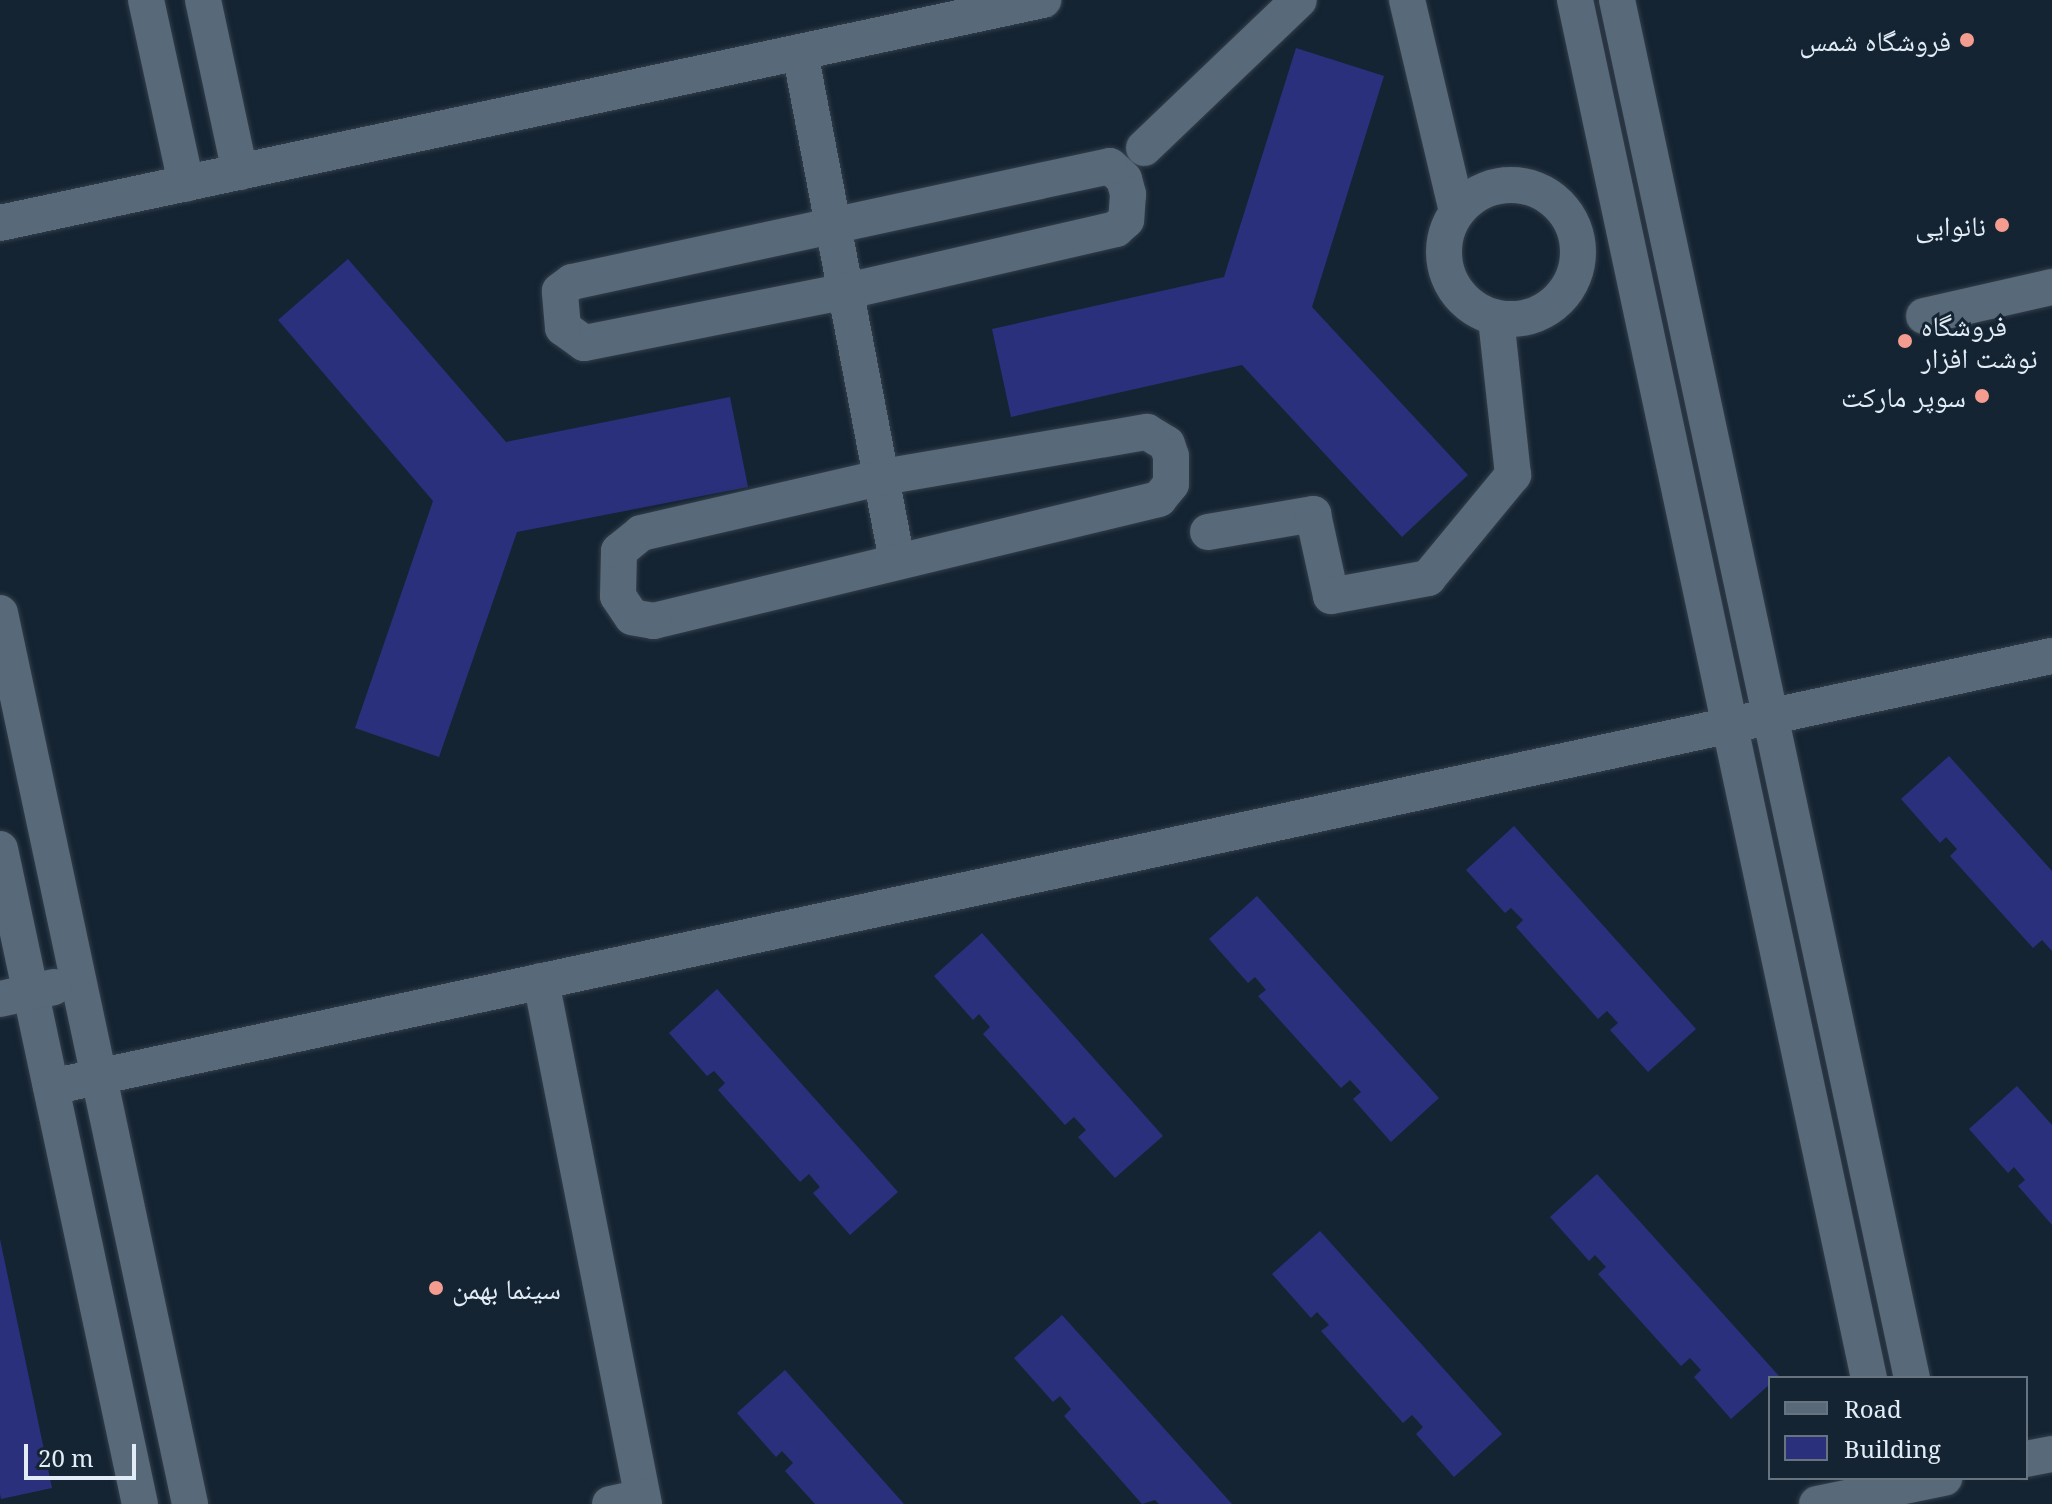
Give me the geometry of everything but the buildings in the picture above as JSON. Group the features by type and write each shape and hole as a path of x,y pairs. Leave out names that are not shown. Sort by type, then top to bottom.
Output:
{"street":[{"path":"146,0 186,184"},
{"path":"203,0 240,172"},
{"path":"0,223 1043,0"},
{"path":"1144,148 1299,0"},
{"path":"1407,0 1457,211"},
{"path":"1575,0 1869,1376"},
{"path":"1617,0 1912,1376"},
{"path":"800,52 897,561"},
{"path":"1095,167 1118,169 1128,194 1126,220 1116,229 847,291 584,343 563,328 558,304 560,291 572,282 1095,167"},
{"path":"1525,186 1559,204 1574,230 1578,257 1565,293 1534,316 1496,318 1463,300 1445,267 1447,228 1457,211 1488,189 1525,186"},
{"path":"1574,230 1660,203"},
{"path":"1924,316 2052,287"},
{"path":"1208,532 1313,514 1331,596 1428,578 1513,475 1496,318"},
{"path":"1147,432 1167,444 1171,456 1171,484 1159,499 897,561 654,621 632,617 618,596 619,551 633,536 883,477 1147,432"},
{"path":"0,613 190,1504"},
{"path":"51,1087 2052,656"},
{"path":"0,849 15,995 51,1087 140,1504"},
{"path":"541,981 632,1502"},
{"path":"15,995 79,982"},
{"path":"2028,1459 2052,1454"},
{"path":"1817,1504 1938,1485"}],"place":[{"name":"فروشگاه شمس","path":"1967,40"},
{"name":"نانوایی","path":"2002,225"},
{"name":"فروشگاه نوشت افزار","path":"1905,341"},
{"name":"سوپر مارکت","path":"1982,396"},
{"name":"سینما بهمن","path":"436,1288"}]}
